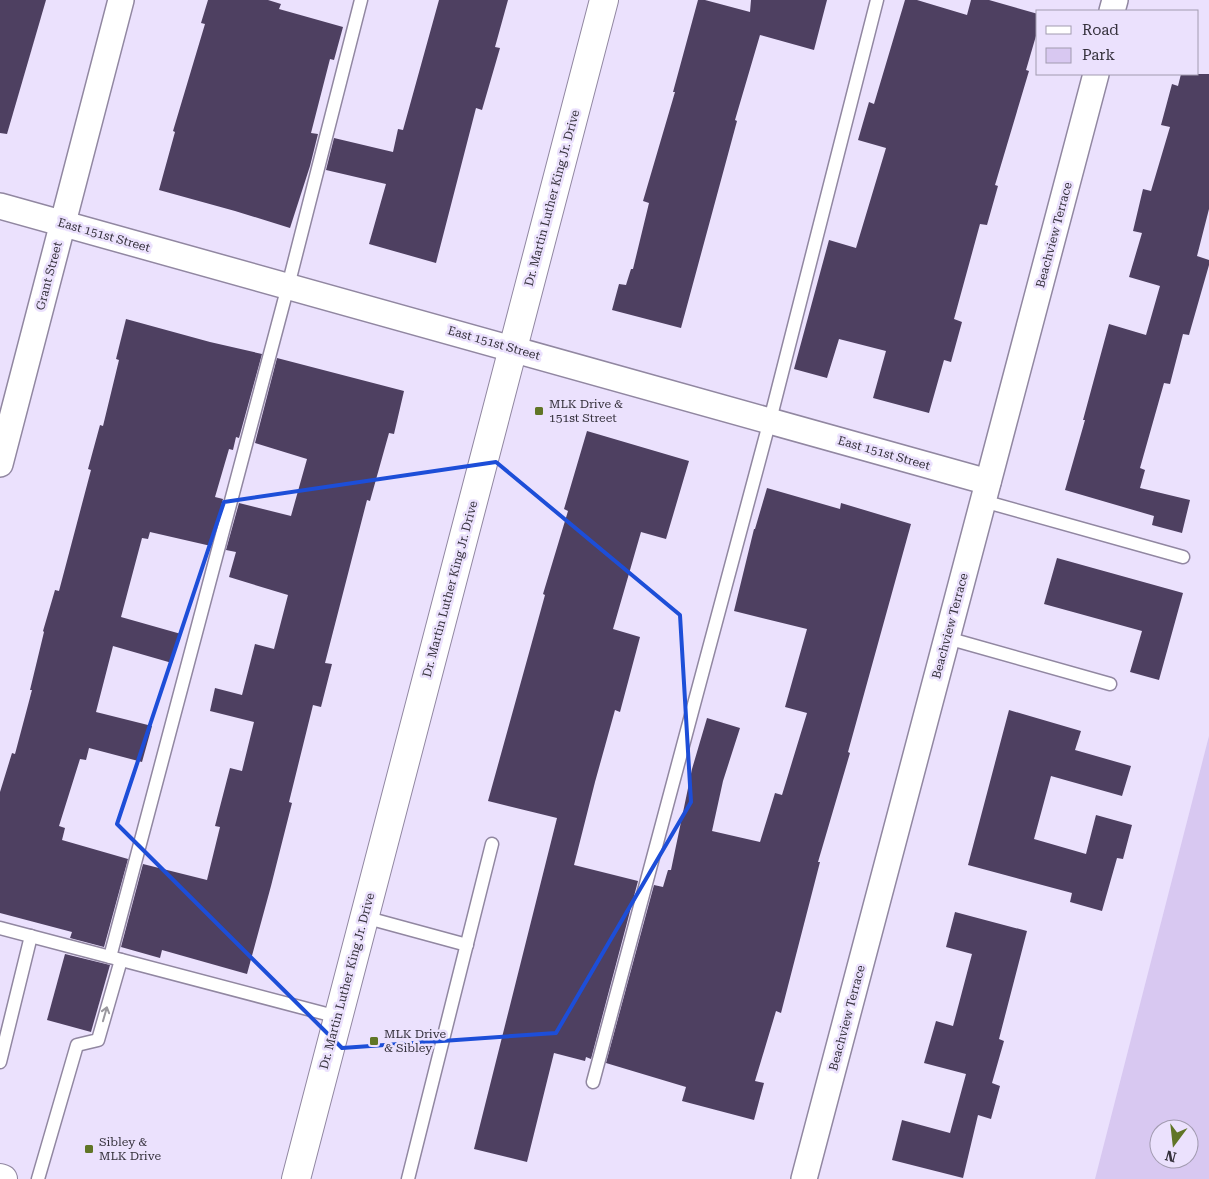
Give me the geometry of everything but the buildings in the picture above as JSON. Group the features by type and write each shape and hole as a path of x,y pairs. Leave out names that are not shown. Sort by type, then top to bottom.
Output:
{"street":[{"name":"Grant Street","path":"0,464 121,0"},
{"name":"Dr. Martin Luther King Jr. Drive","path":"296,1179 604,0"},
{"name":"Beachview Terrace","path":"804,1179 1096,75"},
{"name":"East 151st Street","path":"0,206 770,420 986,492"}],"lane":[{"path":"38,1179 77,1045 98,1040 115,958 361,0"},
{"path":"593,1082 770,420 877,0"},
{"path":"986,492 1183,557"},
{"path":"947,638 1110,684"},
{"path":"408,1179 492,844"},
{"path":"364,917 467,945"},
{"path":"0,928 338,1017"},
{"path":"0,1062 31,936"}],"highlighted area":[{"path":"496,462 680,615 691,802 556,1033 342,1048 117,824 224,502"}],"green space":[{"path":"1209,736 1209,1179 1095,1179"}],"place":[{"name":"MLK Drive & 151st Street","path":"539,411"},
{"name":"MLK Drive & Sibley","path":"374,1041"},
{"name":"Sibley & MLK Drive","path":"89,1149"}]}
